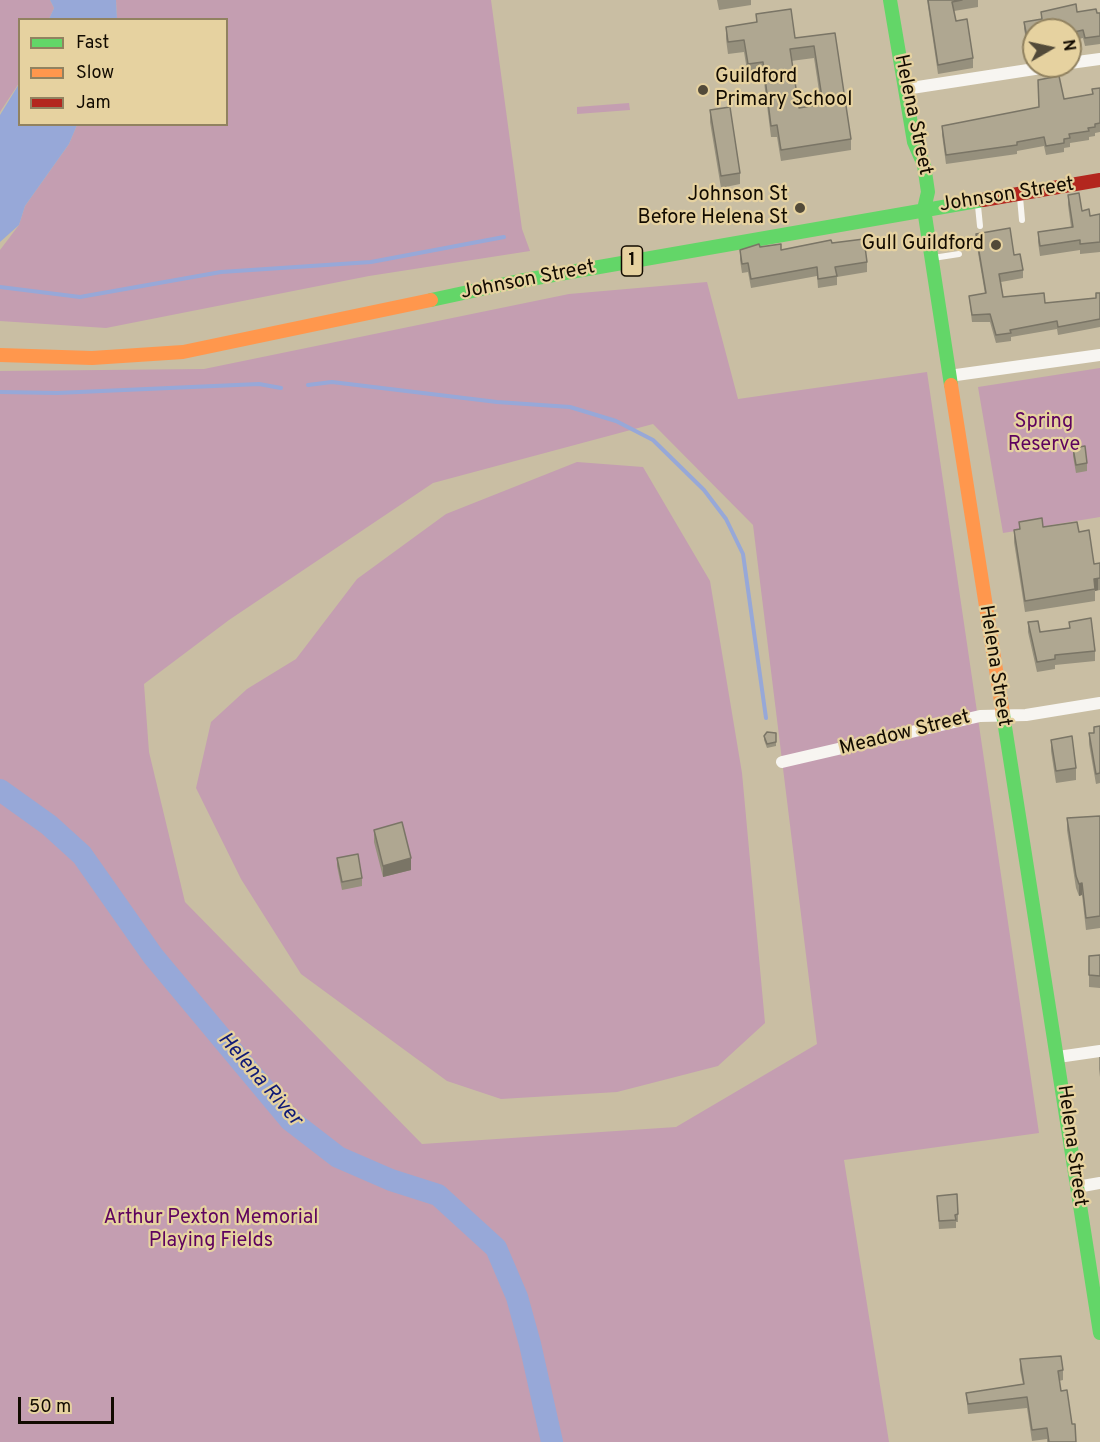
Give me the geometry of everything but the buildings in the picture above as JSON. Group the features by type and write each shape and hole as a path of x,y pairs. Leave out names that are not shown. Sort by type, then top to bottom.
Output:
{"main road":[{"name":"Helena Street","path":"890,0 914,142 924,165 928,192 924,209 931,258 1100,1333"},
{"name":"Johnson Street","path":"0,355 82,360 134,359 183,352 519,281 1100,180"}],"street":[{"path":"1082,61 1100,59"},
{"path":"905,89 1022,71"},
{"path":"949,376 1100,355"},
{"name":"Meadow Street","path":"782,762 980,716 1026,716 1100,703"},
{"path":"1058,1057 1100,1050"},
{"path":"1077,1187 1100,1183"}],"lane":[{"path":"1020,193 1023,220"},
{"path":"977,200 980,226"},
{"path":"931,258 959,254"}],"green space":[{"path":"0,0 50,0 54,8 49,18 18,18 18,85 0,112"},
{"path":"116,0 491,0 522,229 530,251 369,276 106,328 0,321 0,250 19,225 25,206 69,144 77,126 228,126 228,18 117,18"},
{"path":"629,103 630,110 577,114 577,107"},
{"name":"Arthur Pexton Memorial Playing Fields","path":"707,282 738,399 927,372 1039,1133 844,1160 889,1442 0,1442 0,371 204,369 569,294","holes":["653,424 753,525 817,1044 676,1127 422,1144 185,902 149,752 144,684 229,620 433,483"]},
{"name":"Spring Reserve","path":"1100,368 1100,517 1003,533 978,387"},
{"path":"577,462 643,467 710,581 742,773 765,1023 718,1066 617,1092 501,1099 447,1081 301,974 241,879 196,788 211,722 247,689 296,659 357,579 446,514"}],"water":[{"path":"50,0 116,0 117,18 49,18 54,8"},
{"path":"18,86 18,126 77,126 69,144 25,206 19,225 0,242 0,115"}],"waterway":[{"path":"0,287 80,297 221,272 371,262 504,237"},
{"path":"308,385 332,382 497,402 570,407 616,421 653,440 704,490 726,519 743,554 766,718"},
{"path":"0,392 57,393 259,384 281,388"},
{"name":"Helena River","path":"0,790 49,825 82,855 153,956 290,1120 338,1157 391,1180 438,1195 496,1248 517,1297 552,1442"}],"traffic: fast":[{"path":"890,0 914,142 924,165 928,192 924,209 951,385"},
{"path":"431,300 519,281 983,200"},
{"path":"1003,714 1100,1333"}],"traffic: slow":[{"path":"0,355 92,358 183,352 431,300"},
{"path":"951,385 1003,714"}],"traffic: jam":[{"path":"983,200 1100,180"}],"place":[{"name":"Guildford Primary School","path":"703,90"},
{"name":"Johnson St Before Helena St","path":"800,208"},
{"name":"Gull Guildford","path":"996,245"}]}
